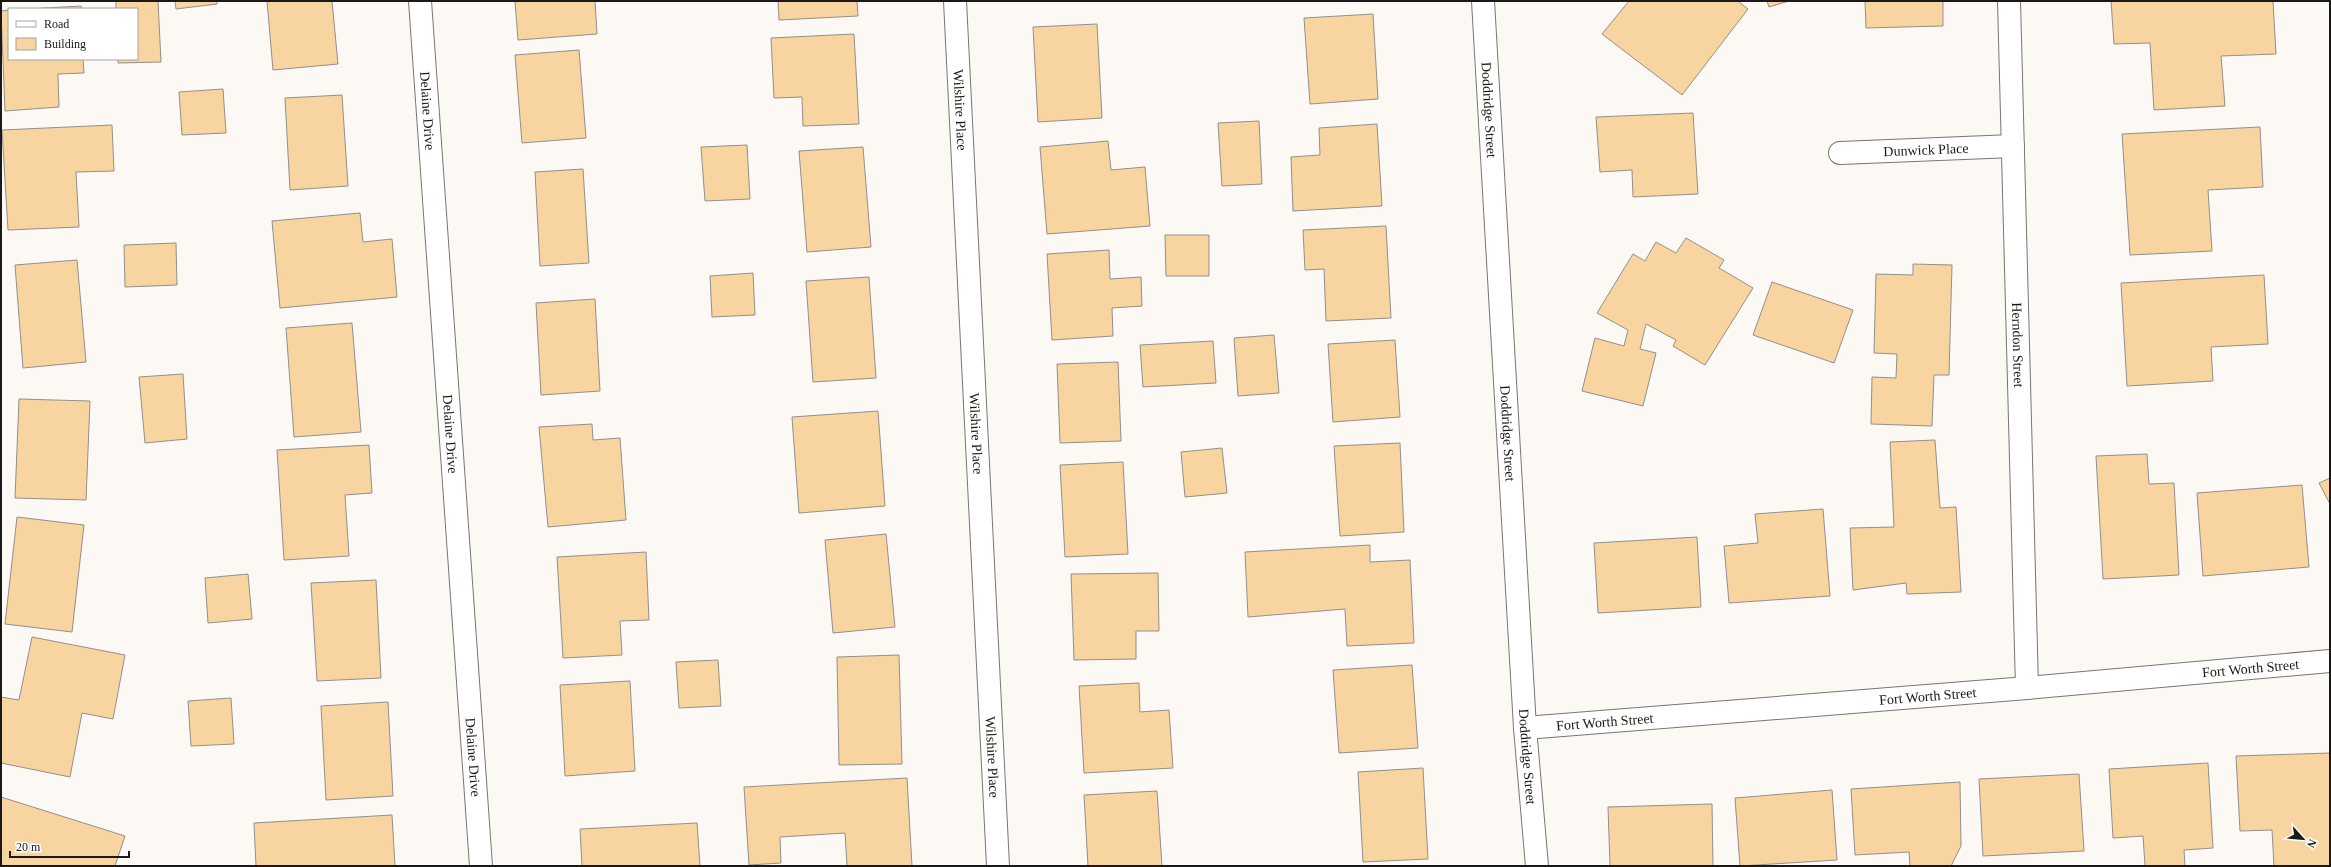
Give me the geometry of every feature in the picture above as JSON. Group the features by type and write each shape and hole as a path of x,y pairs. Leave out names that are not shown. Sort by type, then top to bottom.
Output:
{"street":[{"name":"Delaine Drive","path":"420,1 481,866"},
{"name":"Wilshire Place","path":"955,1 998,866"},
{"name":"Doddridge Street","path":"1483,1 1526,728 1536,866"},
{"name":"Herndon Street","path":"2009,1 2027,688"},
{"name":"Dunwick Place","path":"1840,153 2013,146"},
{"name":"Fort Worth Street","path":"1526,728 2330,662"}],"building":[{"path":"116,1 158,1 161,62 118,63 118,60 138,60 138,8 116,8"},
{"path":"175,1 217,1 217,4 176,9"},
{"path":"267,1 332,1 338,64 273,70"},
{"path":"515,1 595,1 597,34 518,40"},
{"path":"778,1 857,1 858,16 779,20"},
{"path":"1629,1 1738,1 1748,9 1682,95 1602,34"},
{"path":"1767,1 1789,1 1769,7"},
{"path":"1865,1 1943,1 1943,26 1866,28"},
{"path":"2111,1 2273,1 2276,54 2221,56 2225,106 2154,110 2150,43 2114,44"},
{"path":"81,6 81,8 46,8"},
{"path":"8,10 8,60 83,60 84,73 58,74 59,107 5,111 1,11"},
{"path":"1373,14 1378,99 1310,104 1304,18"},
{"path":"1097,24 1102,118 1038,122 1033,27"},
{"path":"854,34 859,124 803,126 802,97 774,98 771,38"},
{"path":"579,50 586,138 522,143 515,55"},
{"path":"223,89 226,133 182,135 179,92"},
{"path":"342,95 348,186 290,190 285,98"},
{"path":"1693,113 1698,194 1633,197 1632,170 1600,172 1596,117"},
{"path":"1259,121 1262,184 1222,186 1218,123"},
{"path":"1377,124 1382,206 1293,211 1291,157 1320,155 1319,128"},
{"path":"112,125 114,171 76,172 79,227 8,230 2,130"},
{"path":"2260,127 2263,187 2208,190 2212,251 2130,255 2122,134"},
{"path":"1108,141 1111,170 1145,167 1150,226 1047,234 1040,147"},
{"path":"747,145 750,199 705,201 701,147"},
{"path":"863,147 871,247 807,252 799,151"},
{"path":"583,169 589,263 540,266 535,172"},
{"path":"360,213 363,242 392,239 397,297 280,308 272,221"},
{"path":"1386,226 1391,318 1326,321 1324,269 1305,270 1303,230"},
{"path":"1165,235 1209,235 1209,276 1166,276"},
{"path":"1686,238 1724,260 1719,268 1753,288 1705,365 1673,346 1676,340 1646,324 1640,349 1656,353 1643,406 1582,391 1595,338 1624,346 1628,330 1597,313 1633,254 1645,261 1656,242 1676,253"},
{"path":"176,243 177,285 125,287 124,245"},
{"path":"1109,250 1110,279 1141,277 1142,306 1112,308 1113,336 1052,340 1047,254"},
{"path":"77,260 86,362 23,368 15,265"},
{"path":"1913,264 1952,265 1949,375 1934,375 1932,426 1871,424 1872,377 1896,378 1897,354 1874,353 1876,274 1913,275"},
{"path":"753,273 755,315 712,317 710,276"},
{"path":"2264,275 2268,344 2211,347 2213,381 2127,386 2121,283"},
{"path":"869,277 876,378 813,382 806,281"},
{"path":"1772,282 1853,310 1834,363 1753,335"},
{"path":"595,299 600,391 541,395 536,303"},
{"path":"352,323 361,432 294,437 286,328"},
{"path":"1274,335 1279,393 1238,396 1234,338"},
{"path":"1395,340 1400,417 1333,422 1328,344"},
{"path":"1213,341 1216,383 1143,387 1140,345"},
{"path":"1118,362 1121,441 1060,443 1057,364"},
{"path":"183,374 187,439 145,443 139,377"},
{"path":"19,399 90,401 86,500 15,498"},
{"path":"878,411 885,506 799,513 792,417"},
{"path":"592,424 593,440 620,438 626,520 548,527 539,427"},
{"path":"1935,440 1940,508 1956,507 1961,592 1907,594 1906,583 1853,590 1850,528 1894,527 1890,442"},
{"path":"1400,443 1404,532 1340,536 1334,446"},
{"path":"369,445 372,493 345,495 349,556 284,560 277,450"},
{"path":"1222,448 1227,493 1185,497 1181,452"},
{"path":"2147,454 2149,484 2174,483 2179,575 2103,579 2096,456"},
{"path":"1123,462 1128,554 1065,557 1060,465"},
{"path":"2330,478 2330,504 2319,483"},
{"path":"2302,485 2309,567 2203,576 2197,493"},
{"path":"1823,509 1830,596 1729,603 1724,546 1758,543 1755,514"},
{"path":"17,517 84,525 72,632 5,624"},
{"path":"886,534 895,627 833,633 825,540"},
{"path":"1697,537 1701,607 1598,613 1594,543"},
{"path":"1370,545 1370,562 1410,560 1414,643 1347,646 1345,609 1248,617 1245,552"},
{"path":"646,552 649,620 620,621 622,655 563,658 557,557"},
{"path":"1158,573 1159,631 1136,631 1136,659 1074,660 1071,574"},
{"path":"248,574 252,619 208,623 205,578"},
{"path":"376,580 381,678 317,681 311,583"},
{"path":"32,637 125,655 113,719 82,713 70,777 1,763 1,697 19,700"},
{"path":"899,655 902,764 839,765 837,657"},
{"path":"718,660 721,706 679,708 676,662"},
{"path":"1412,665 1418,748 1339,753 1333,670"},
{"path":"630,681 635,771 565,776 560,685"},
{"path":"1139,683 1140,712 1169,710 1173,768 1084,773 1079,686"},
{"path":"231,698 234,744 191,746 188,701"},
{"path":"388,702 393,796 326,800 321,706"},
{"path":"2330,753 2330,866 2274,866 2272,830 2240,831 2236,756"},
{"path":"2208,763 2213,848 2184,850 2185,866 2145,866 2143,836 2113,838 2109,769"},
{"path":"1423,768 1428,859 1363,862 1358,772"},
{"path":"2079,774 2084,851 1983,856 1979,779"},
{"path":"907,778 912,866 847,866 845,833 780,837 781,863 749,865 744,787"},
{"path":"1960,782 1961,846 1951,866 1910,866 1909,852 1855,855 1851,789"},
{"path":"1832,790 1837,860 1740,866 1735,798"},
{"path":"1157,791 1162,866 1088,866 1084,795"},
{"path":"1,797 125,836 115,866 1,866"},
{"path":"1712,804 1713,866 1610,866 1608,807"},
{"path":"392,815 395,866 256,866 254,823"},
{"path":"697,823 700,866 582,866 580,829"}]}
